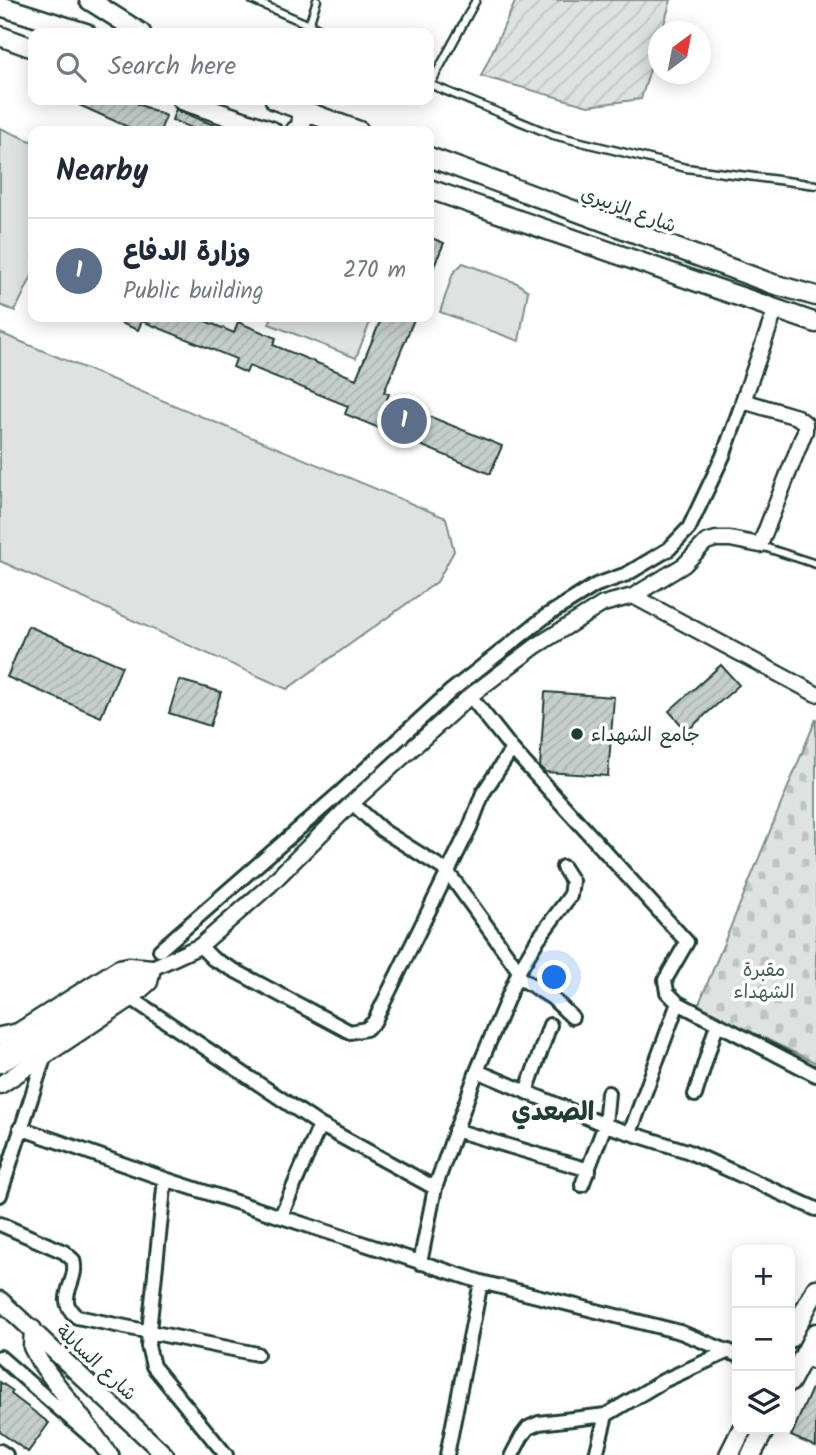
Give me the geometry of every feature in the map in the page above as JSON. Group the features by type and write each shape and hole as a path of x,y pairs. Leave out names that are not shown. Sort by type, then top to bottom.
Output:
{"main road":[{"path":"89,0 134,28"},
{"path":"0,6 70,28"},
{"path":"0,36 28,46"},
{"path":"197,105 257,126"},
{"path":"288,105 345,126"},
{"path":"298,109 303,122 302,126"},
{"name":"شارع الزبيري","path":"434,159 772,284 816,296"},
{"path":"434,191 816,323"},
{"path":"0,1036 18,1032 118,968 152,968 149,982 131,998 0,1085"},
{"path":"795,1329 816,1289"},
{"name":"شارع السايلة","path":"0,1300 165,1455"},
{"path":"33,1329 32,1347 40,1362 108,1452"},
{"path":"795,1376 809,1361 816,1333"},
{"path":"729,1455 740,1434"},
{"path":"751,1455 762,1434"}],"street":[{"path":"160,950 342,791 451,691 546,616 596,585 627,574 670,549 689,528 723,456 775,310"},
{"path":"0,1052 136,976 200,946 270,885 352,803 470,696 536,646 603,604 634,596 684,565 706,542 730,539 760,545 805,431 805,423 797,417 743,401"},
{"path":"634,596 816,694"},
{"path":"470,696 512,749 687,942 665,980 667,992 678,1003 816,1075"},
{"path":"200,946 213,959 350,1032 366,1029 374,1022 470,827 483,793 512,749"},
{"path":"352,803 383,831 447,871 518,973 572,1017"},
{"path":"421,1263 435,1188 477,1071 518,973 570,896 572,881 563,867"},
{"path":"0,1065 52,1037 136,976"},
{"path":"131,998 320,1125 435,1188"},
{"path":"630,1133 678,1003"},
{"path":"695,1094 717,1024"},
{"path":"526,1092 550,1025"},
{"path":"0,1195 45,1055"},
{"path":"477,1071 605,1125 687,1151 816,1209"},
{"path":"582,1185 605,1125 608,1093"},
{"path":"281,1216 320,1125"},
{"path":"20,1128 165,1179 481,1282 680,1332 732,1353"},
{"path":"455,1130 589,1170"},
{"path":"165,1179 148,1346 153,1366 226,1455"},
{"path":"0,1224 64,1252 73,1260 75,1271 66,1300 68,1307 77,1317 257,1354"},
{"path":"447,1455 481,1282"},
{"path":"512,1455 522,1436 538,1423 606,1415 663,1381 732,1353"},
{"path":"0,1357 108,1452"},
{"path":"596,1455 606,1415"},
{"path":"0,1451 6,1455"}],"lane":[{"path":"252,0 316,28"},
{"path":"309,25 317,0"},
{"path":"434,76 476,0"},
{"path":"434,87 553,135 686,167 816,185"},
{"path":"760,545 816,564"}],"green space":[{"path":"516,0 671,0 665,21 648,21 648,76 641,99 588,106 481,76"},
{"path":"0,128 28,140 28,284 15,311 0,305"},
{"path":"463,263 517,283 528,291 519,341 440,312 453,273"},
{"path":"270,322 370,322 356,358 269,324"},
{"path":"0,333 446,518 454,551 437,582 287,689 0,561"},
{"name":"مقبرة الشهداء","path":"816,719 816,1063 698,1006"}],"building":[{"path":"79,105 140,105 166,116 162,126 126,126"},
{"path":"176,109 216,126 187,126 172,120"},
{"path":"434,239 444,243 434,266"},
{"path":"118,322 142,322 138,330"},
{"path":"144,322 208,322 234,333 238,322 276,338 273,345 356,379 380,322 413,322 384,392 389,394 387,399 502,446 490,474 345,414 348,406 249,366 246,373 233,367 236,359"},
{"path":"28,626 122,666 101,717 7,677"},
{"path":"721,665 739,685 687,731 669,711"},
{"path":"179,680 221,692 210,726 169,713"},
{"name":"جامع الشهداء","path":"545,692 614,697 608,776 545,772 540,767"},
{"path":"816,1379 816,1447 791,1436 795,1434 795,1427"},
{"path":"0,1382 13,1391 11,1394 49,1423 28,1452 0,1432"}],"place":[{"name":"وزارة الدفاع","path":"404,421"},
{"name":"جامع الشهداء","path":"577,734"}],"district":[{"name":"الصعدي","path":"553,1111"}]}
